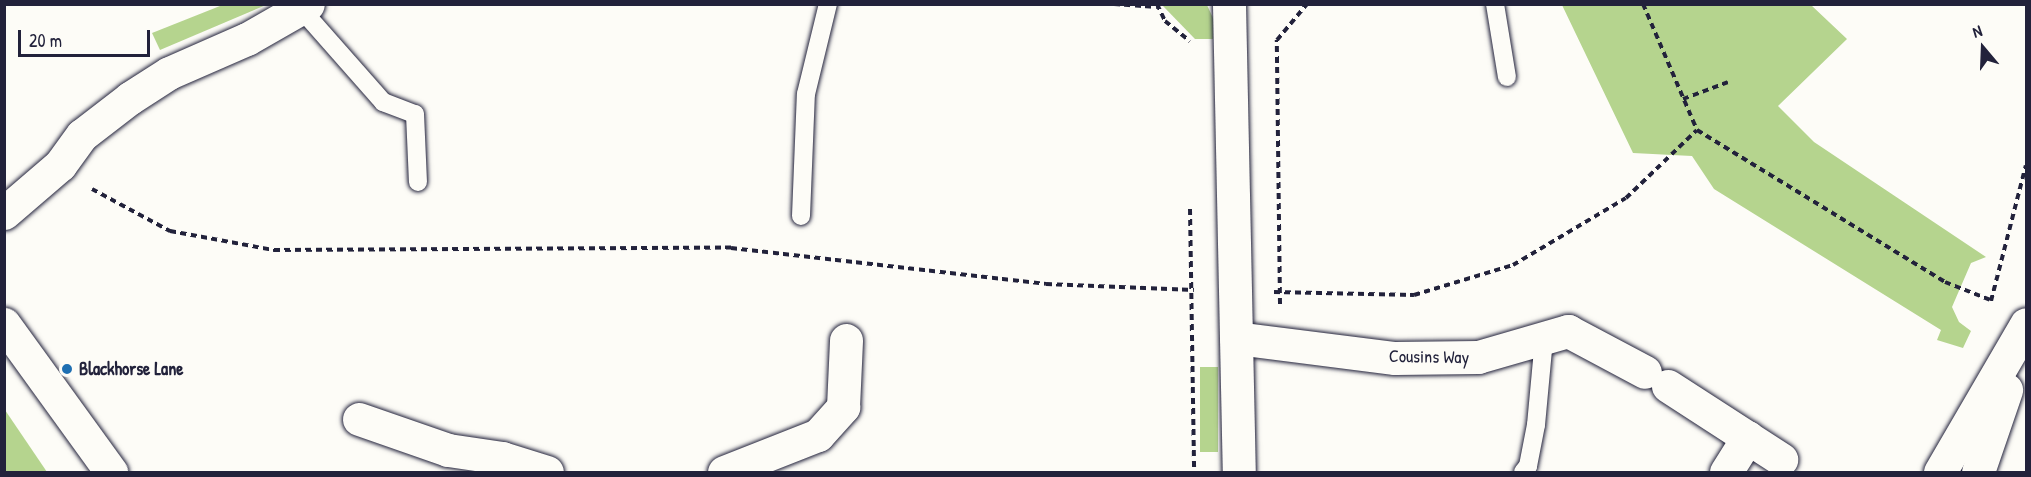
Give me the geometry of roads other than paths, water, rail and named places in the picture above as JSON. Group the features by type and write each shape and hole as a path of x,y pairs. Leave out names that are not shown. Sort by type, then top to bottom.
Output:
{"street":[{"path":"1229,4 1239,472"},
{"path":"4,213 60,165 82,135 169,73 305,7"},
{"path":"4,324 111,472"},
{"path":"1940,472 2026,324"},
{"path":"1978,472 2026,329"},
{"name":"Cousins Way","path":"1236,338 1395,358 1478,357 1568,331 1616,353 1781,459"},
{"path":"724,472 818,435 843,407 846,340"},
{"path":"359,419 445,461 502,458 547,472"},
{"path":"1726,472 1748,437"}],"lane":[{"path":"801,216 806,94 828,4"},
{"path":"1495,4 1507,77"},
{"path":"305,7 383,102 415,114 418,182"},
{"path":"1523,472 1528,466 1536,425 1544,338"}],"place":[{"name":"Blackhorse Lane","path":"67,369"}]}
